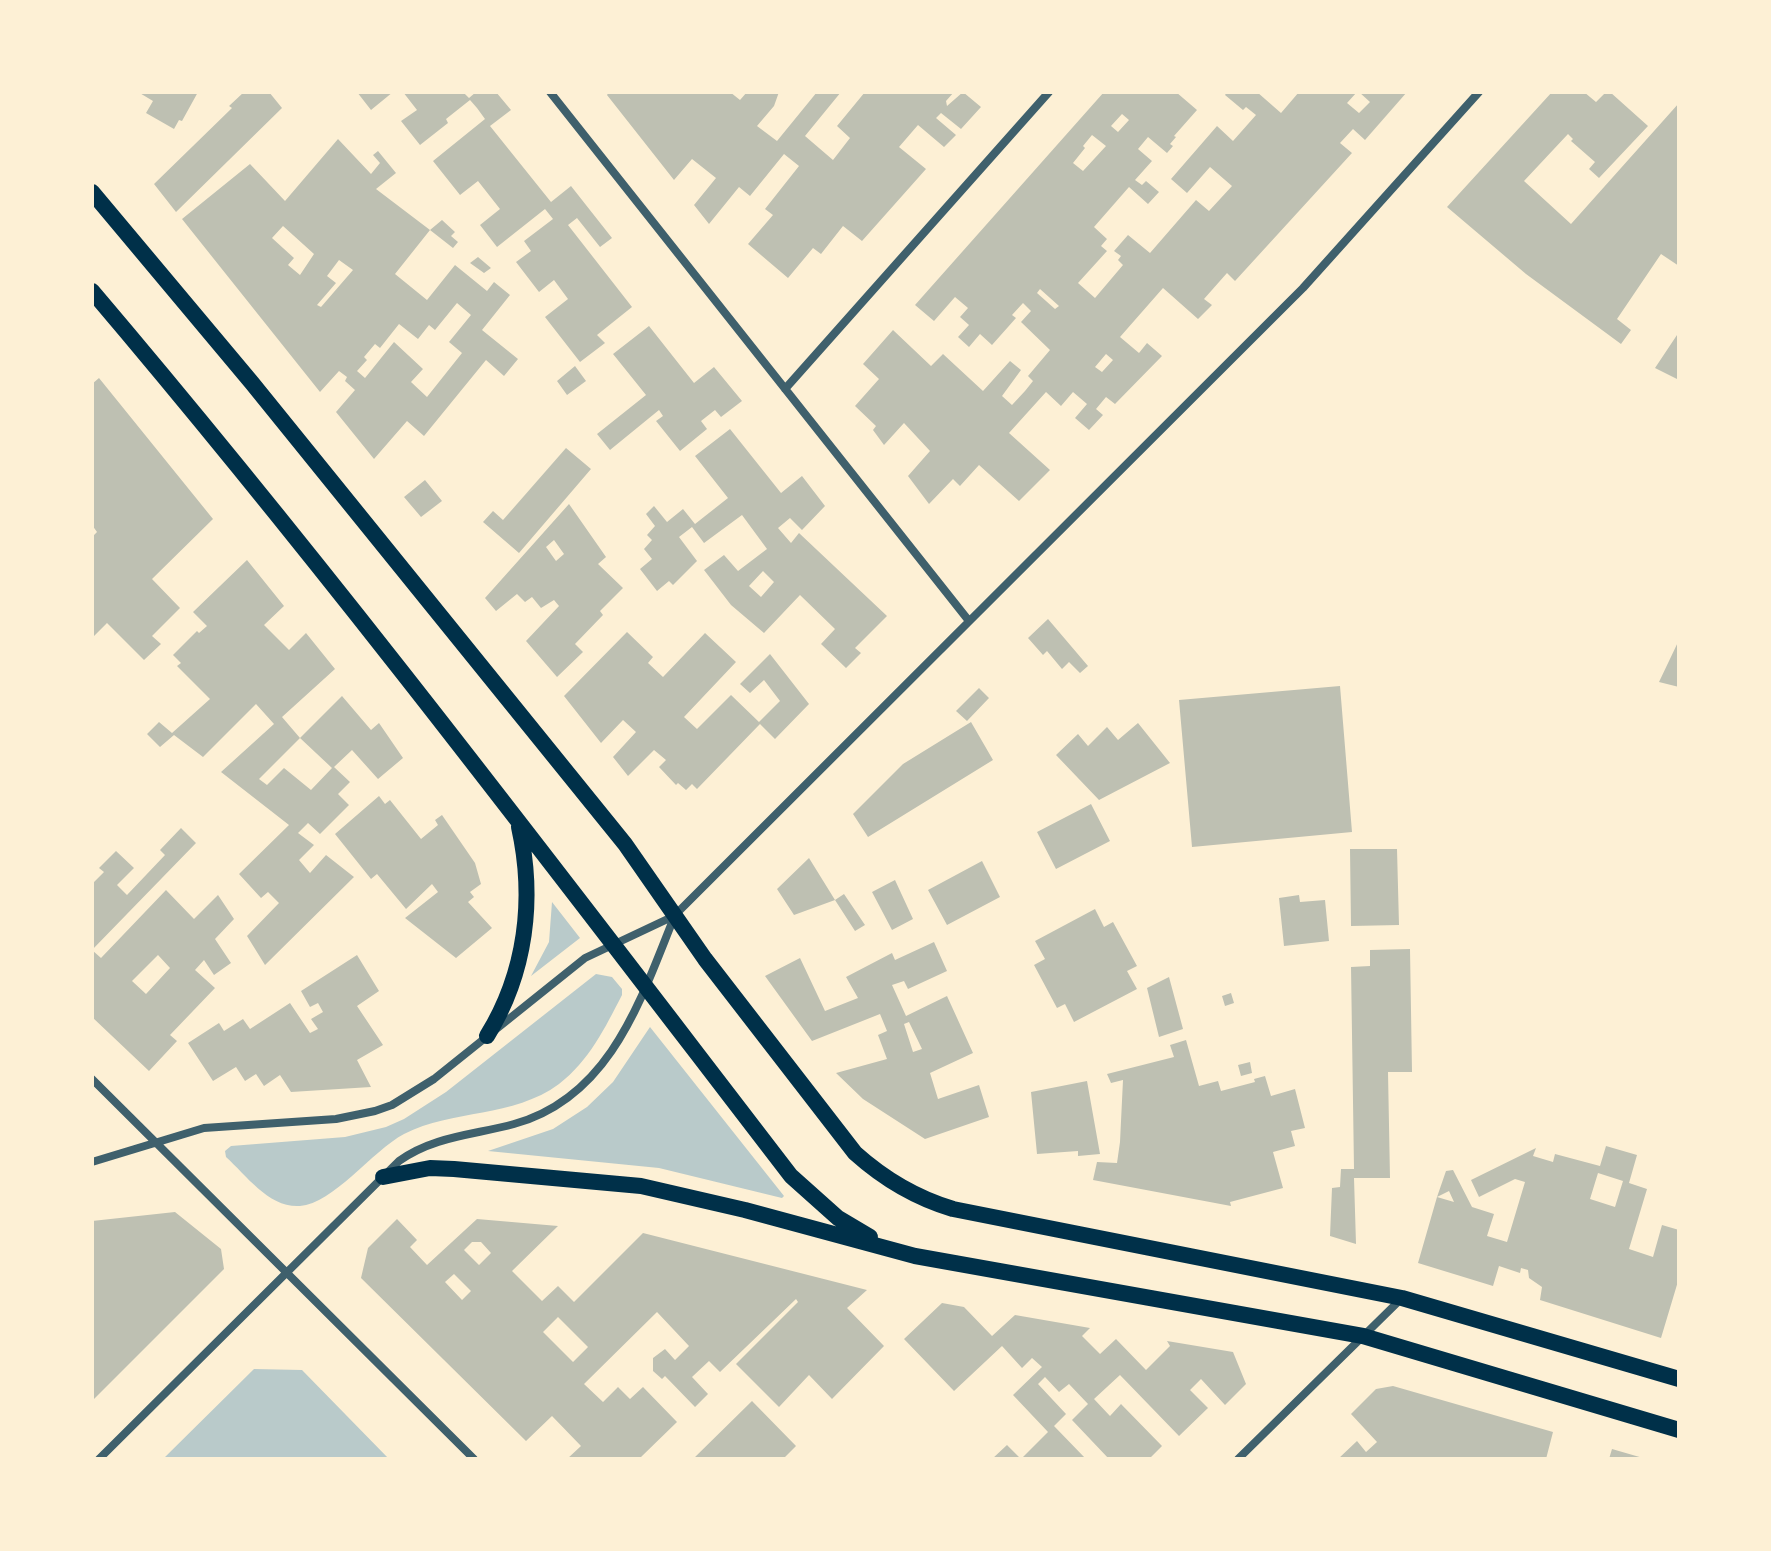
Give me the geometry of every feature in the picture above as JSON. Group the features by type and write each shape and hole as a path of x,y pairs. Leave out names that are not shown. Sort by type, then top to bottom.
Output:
{"main road":[{"path":"92,192 252,383 615,831 705,959 855,1153 903,1189 953,1209 1402,1298 1679,1379"},
{"path":"92,291 203,422 803,1189 857,1230 915,1256"},
{"path":"487,1036 511,987 525,928 526,869 518,821"},
{"path":"383,1177 430,1168 641,1186 732,1206 915,1256 1363,1336 1679,1430"}],"street":[{"path":"550,92 969,621"},
{"path":"785,389 1049,92"},
{"path":"92,1162 204,1128 336,1119 392,1105 424,1087 585,958 675,915 1303,288 1479,92"},
{"path":"99,1459 399,1161 438,1140 528,1120 557,1107 592,1078 609,1057 636,1011 675,915"},
{"path":"92,1079 474,1459"},
{"path":"1238,1459 1402,1298"}],"shaded area":[{"path":"552,902 580,938 531,976 549,942"},
{"path":"596,974 612,977 622,989 622,995 579,1065 559,1084 541,1095 503,1108 442,1120 404,1134 326,1196 300,1206 278,1202 268,1196 226,1157 225,1151 231,1146 345,1137 404,1119 446,1092"},
{"path":"650,1027 784,1196 782,1198 659,1168 488,1151 553,1129 587,1107 613,1082"},
{"path":"254,1369 302,1370 389,1459 163,1459"}],"building":[{"path":"138,92 198,92 174,129 146,113 153,101"},
{"path":"244,92 269,92 282,108 176,212 154,184 232,108 229,106"},
{"path":"357,92 393,92 371,110"},
{"path":"403,92 463,92 469,98 476,92 496,92 511,110 490,126 551,202 571,186 612,238 600,247 577,218 568,225 632,307 597,335 605,343 580,362 545,317 568,299 554,280 539,292 516,262 531,251 524,241 553,219 545,209 497,247 480,225 500,209 478,181 460,195 433,161 485,119 470,100 420,145 401,121 417,110"},
{"path":"609,92 730,92 740,100 747,92 779,92 774,106 757,126 777,141 817,92 841,92 805,136 833,160 850,138 837,126 865,92 954,92 946,101 947,106 963,92 981,107 961,129 941,113 936,118 956,135 944,147 918,125 899,147 926,169 862,241 843,226 821,254 813,248 788,278 748,244 773,215 765,209 799,166 784,154 750,196 739,187 709,224 694,205 716,178 692,159 674,180 607,95"},
{"path":"1104,92 1176,92 1197,110 1174,136 1170,144 1173,146 1167,153 1148,137 1138,149 1152,161 1135,180 1142,185 1146,181 1159,192 1148,204 1129,187 1094,227 1107,239 1101,246 1107,251 1078,283 1095,298 1123,265 1118,260 1121,256 1114,251 1128,235 1150,253 1196,200 1209,211 1232,186 1210,167 1187,193 1171,179 1217,126 1233,141 1256,115 1246,107 1243,110 1225,95 1227,92 1257,92 1281,113 1299,92 1357,92 1347,103 1359,113 1370,102 1359,92 1407,92 1365,140 1353,129 1340,143 1352,153 1235,281 1227,273 1204,299 1212,305 1198,319 1163,288 1120,337 1139,353 1147,343 1162,356 1115,404 1106,397 1096,409 1103,415 1089,430 1075,418 1087,404 1073,392 1061,406 1046,392 1009,433 1050,470 1019,501 979,465 960,486 953,479 929,504 908,476 930,451 904,423 884,445 873,430 876,426 855,406 879,379 863,364 893,330 931,366 943,354 983,391 1010,361 1021,370 1002,396 1012,405 1033,381 1028,376 1050,350 1021,322 1031,311 1023,303 1012,315 1016,318 992,345 980,334 969,347 958,337 969,325 960,317 968,308 955,297 934,321 915,305","holes":["1122,114 1129,120 1118,132 1111,126","1092,135 1106,146 1083,171 1073,163 1085,148 1083,146","1040,289 1059,306 1055,309 1037,293","1106,354 1113,360 1102,372 1095,367"]},
{"path":"1552,92 1584,92 1596,102 1610,92 1648,126 1599,178 1589,169 1595,162 1571,141 1573,139 1568,134 1524,181 1571,224 1679,103 1679,266 1661,254 1617,319 1631,330 1621,344 1526,274 1447,207"},
{"path":"338,139 371,174 380,163 373,155 378,151 396,173 376,189 430,230 395,274 427,300 455,265 487,291 494,282 510,295 482,330 518,359 504,376 486,360 424,436 407,421 374,459 336,412 355,390 345,381 347,377 339,371 320,392 182,219 250,164 285,201","holes":["283,226 314,254 300,275 288,265 294,258 272,238","339,260 353,270 321,307 317,305 336,283 327,276","457,303 471,315 449,342 462,353 427,397 411,382 423,369 394,342 365,378 357,371 375,344 380,348 399,324 418,339 429,325 435,330"]},
{"path":"442,220 455,232 451,236 458,242 453,248 430,230"},
{"path":"478,257 491,268 484,273 470,263"},
{"path":"649,326 694,383 714,367 742,401 721,417 715,410 701,421 707,429 680,451 656,421 663,416 659,410 610,450 597,434 646,395 613,354"},
{"path":"1679,332 1679,380 1655,368"},
{"path":"575,366 586,381 567,395 557,381"},
{"path":"99,378 213,519 152,579 180,608 152,636 161,644 144,660 107,623 92,638 92,537 97,532 92,525 92,384"},
{"path":"730,429 781,493 802,476 825,506 802,530 790,518 778,528 791,543 799,533 887,616 855,648 861,653 846,668 821,644 835,629 800,595 764,633 731,605 704,570 724,555 738,571 767,549 742,515 704,543 692,527 679,537 697,561 673,585 669,581 657,591 640,569 652,559 644,549 652,540 647,535 655,526 646,514 654,506 667,522 683,509 695,524 728,498 695,456","holes":["763,571 774,582 761,597 749,586"]},
{"path":"566,448 591,469 519,553 483,522 493,511 503,520"},
{"path":"425,480 442,501 421,517 404,497"},
{"path":"569,504 606,557 598,564 623,588 600,611 603,615 575,644 583,652 557,677 526,641 559,606 554,600 541,608 532,597 525,602 517,594 496,611 485,598","holes":["554,540 564,554 556,561 546,547"]},
{"path":"247,560 284,606 264,625 289,650 306,633 335,669 282,717 300,738 342,696 371,730 379,723 403,758 378,779 352,750 334,767 350,782 338,794 349,805 320,834 308,823 298,833 314,845 299,860 310,873 326,855 354,877 265,965 247,936 279,903 268,892 261,898 239,874 289,825 221,772 274,724 256,704 203,757 174,735 160,747 147,734 159,722 172,733 210,699 177,666 181,663 173,655 197,631 199,633 207,626 193,612","holes":["300,738 332,768 311,790 284,768 267,785 259,779"]},
{"path":"1048,619 1088,666 1080,673 1069,662 1062,669 1047,651 1043,655 1028,638"},
{"path":"627,632 653,657 648,663 663,677 705,633 736,662 684,717 697,729 731,695 759,722 780,701 764,680 750,693 740,684 770,654 809,704 775,739 760,724 697,789 692,784 686,790 678,783 676,785 659,767 666,760 654,750 628,776 613,757 636,732 623,720 601,743 564,696"},
{"path":"1679,640 1679,687 1659,682"},
{"path":"1340,686 1352,832 1192,847 1179,700"},
{"path":"979,688 989,698 967,721 956,711"},
{"path":"971,722 993,760 868,837 853,814 903,764"},
{"path":"1138,723 1170,763 1099,800 1056,755 1078,734 1088,746 1107,727 1118,740"},
{"path":"379,796 385,804 390,800 421,839 438,825 435,820 442,815 475,863 481,884 470,892 474,897 468,902 492,928 456,958 405,918 438,892 432,884 406,909 377,874 371,879 335,834"},
{"path":"1091,804 1110,841 1056,869 1037,832"},
{"path":"181,828 196,843 92,950 92,884 104,872 99,868 116,851 134,868 117,885 127,895 165,855 160,850"},
{"path":"1350,849 1397,849 1399,925 1351,926"},
{"path":"809,858 835,900 794,915 777,889"},
{"path":"982,861 1000,897 947,925 928,890"},
{"path":"895,880 913,919 892,930 872,892"},
{"path":"166,890 194,919 218,895 234,919 215,939 231,963 214,975 204,960 195,970 215,988 170,1035 177,1041 149,1071 92,1017 92,950 101,958","holes":["158,955 170,968 146,994 132,981"]},
{"path":"844,894 865,925 855,931 835,900"},
{"path":"1299,895 1300,902 1325,900 1329,941 1284,946 1279,898"},
{"path":"1095,909 1104,927 1113,922 1137,966 1127,971 1137,989 1074,1022 1065,1004 1057,1008 1034,965 1045,959 1035,941"},
{"path":"934,942 947,971 908,989 904,981 892,985 906,1016 947,996 973,1053 930,1073 938,1099 979,1085 989,1117 925,1139 863,1099 836,1073 887,1059 878,1035 887,1031 880,1014 812,1041 765,976 800,958 825,1011 858,998 846,977 892,953 895,960","holes":["909,1022 922,1049 913,1052 904,1024"]},
{"path":"1410,949 1412,1072 1388,1072 1390,1178 1354,1178 1356,1244 1330,1236 1332,1188 1340,1187 1341,1169 1354,1169 1351,967 1370,966 1370,950"},
{"path":"357,955 379,991 357,1006 383,1045 357,1060 371,1087 291,1092 280,1075 264,1086 256,1074 245,1081 236,1067 213,1081 188,1043 219,1023 224,1031 243,1019 250,1029 290,1003 310,1033 318,1029 311,1019 323,1012 318,1003 310,1007 301,991"},
{"path":"1169,977 1183,1029 1159,1037 1147,988"},
{"path":"1231,993 1234,1003 1225,1006 1222,996"},
{"path":"1186,1040 1199,1086 1218,1081 1221,1091 1255,1082 1254,1079 1265,1076 1271,1096 1295,1089 1305,1128 1291,1131 1295,1146 1273,1152 1283,1188 1230,1202 1231,1206 1093,1180 1097,1162 1117,1163 1120,1142 1123,1080 1111,1083 1107,1074 1174,1057 1170,1045"},
{"path":"1250,1062 1252,1073 1241,1076 1238,1065"},
{"path":"1087,1081 1100,1154 1078,1156 1078,1151 1037,1154 1031,1092"},
{"path":"1606,1146 1637,1155 1629,1183 1647,1189 1629,1249 1653,1257 1662,1225 1679,1230 1679,1278 1661,1338 1540,1300 1542,1287 1529,1278 1528,1270 1521,1268 1520,1273 1499,1266 1493,1286 1418,1263 1437,1197 1446,1171 1453,1170 1472,1207 1494,1214 1487,1236 1507,1242 1525,1182 1515,1179 1479,1197 1471,1180 1536,1148 1533,1156 1553,1162 1555,1154 1600,1166","holes":["1598,1173 1623,1181 1615,1207 1590,1199","1449,1191 1454,1202 1437,1197"]},
{"path":"175,1212 221,1249 224,1269 92,1401 92,1221"},
{"path":"397,1219 417,1240 410,1247 427,1265 477,1219 558,1226 512,1271 542,1301 558,1286 574,1302 643,1233 867,1290 847,1308 884,1346 832,1399 809,1375 779,1407 736,1364 798,1302 796,1299 720,1372 709,1361 692,1377 708,1394 695,1407 665,1376 662,1379 653,1371 653,1358 665,1349 675,1360 689,1346 657,1312 584,1384 603,1402 618,1387 630,1399 643,1387 677,1422 641,1457 643,1459 567,1459 581,1446 552,1416 526,1441 361,1278 368,1248","holes":["472,1242 481,1242 491,1253 479,1265 464,1250","454,1274 471,1291 462,1300 445,1282","558,1317 588,1347 573,1362 543,1332"]},
{"path":"942,1303 964,1307 992,1336 1015,1315 1090,1328 1082,1336 1100,1354 1116,1339 1146,1370 1170,1346 1167,1341 1233,1352 1246,1384 1225,1405 1201,1379 1190,1390 1208,1408 1179,1436 1120,1375 1094,1399 1110,1416 1121,1404 1162,1446 1149,1459 1109,1459 1072,1420 1088,1404 1069,1384 1059,1392 1045,1377 1038,1384 1066,1414 1054,1426 1086,1459 1021,1459 1048,1432 1013,1395 1042,1367 1032,1358 1022,1368 1002,1346 954,1391 904,1339"},
{"path":"1393,1386 1553,1432 1546,1459 1338,1459 1357,1441 1366,1452 1377,1442 1351,1414 1376,1389"},
{"path":"752,1401 796,1446 783,1459 693,1459"},
{"path":"1007,1445 1021,1459 992,1459"},
{"path":"1612,1449 1643,1458 1643,1459 1609,1459"}]}
